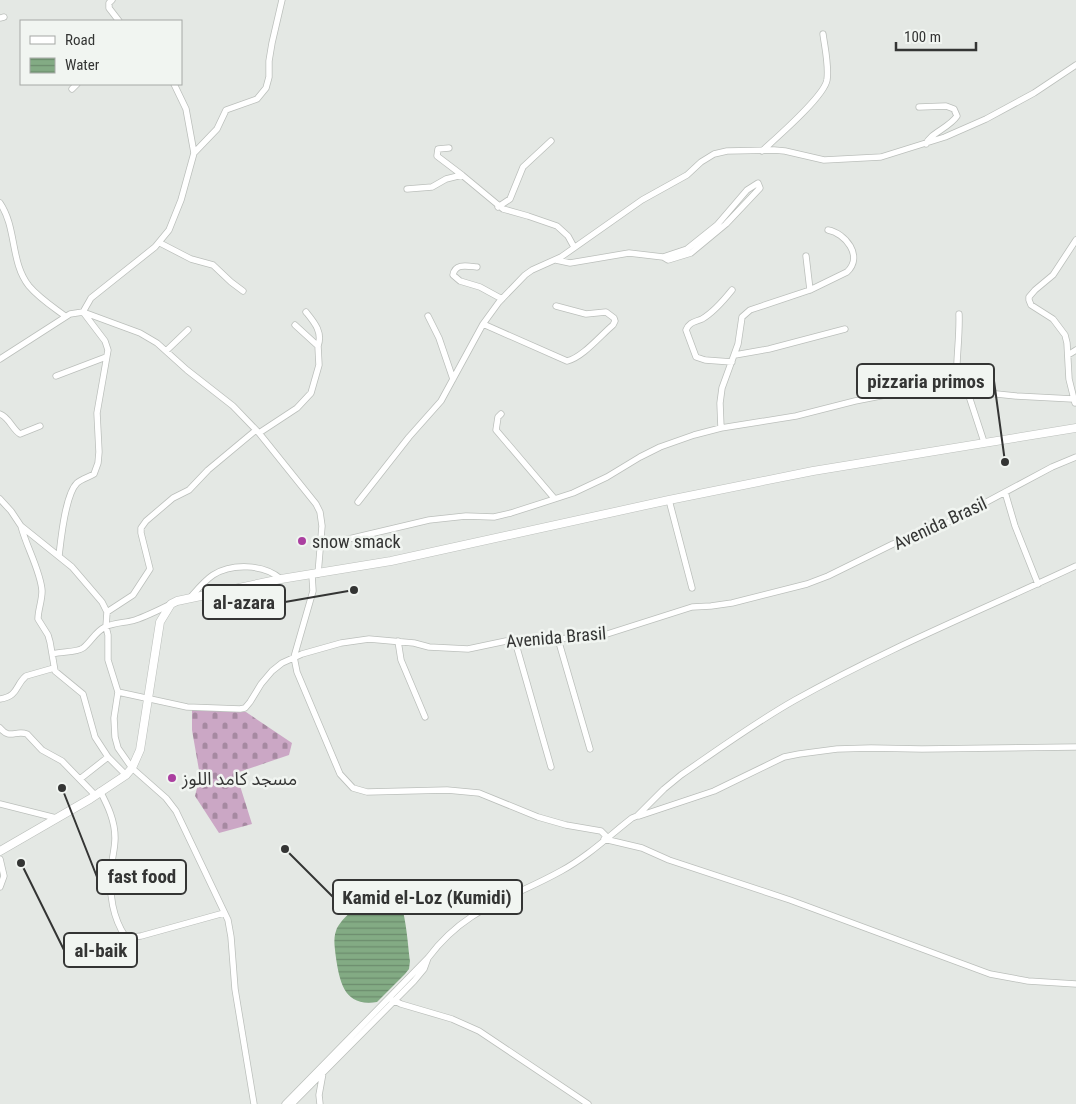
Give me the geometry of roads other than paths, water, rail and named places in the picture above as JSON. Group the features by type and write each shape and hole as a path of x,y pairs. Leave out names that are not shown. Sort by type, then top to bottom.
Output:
{"main road":[{"path":"0,851 98,793 126,775 132,768 140,750 160,622 171,604 177,601 480,542 669,500 813,471 1076,428"}],"street":[{"path":"112,0 109,8 117,20"},
{"path":"194,153 217,129 226,110 253,101 262,95 269,77 272,43 282,0"},
{"path":"762,151 807,109 827,82 828,65 823,34"},
{"path":"358,502 409,437 432,413 483,324 502,298 525,275 556,260 642,200 687,175 706,158 727,151 785,151 824,160 881,157 926,144 968,128 1034,93 1076,65"},
{"path":"72,89 76,85"},
{"path":"83,312 91,298 160,243 169,230 181,200 194,153 186,109 174,85"},
{"path":"919,108 946,106 954,109 957,116 952,123 928,138 926,144"},
{"path":"498,207 510,199 524,167 551,141"},
{"path":"449,148 438,149 437,156 498,207 557,226 568,236 574,247"},
{"path":"407,189 432,187 446,179 462,175"},
{"path":"556,260 570,263 629,253 663,257 668,260 691,254 726,224 760,188 758,183 747,190 717,225 687,249 663,257"},
{"path":"0,203 10,222 18,261 26,281 37,295 65,316"},
{"path":"721,428 721,396 739,337 741,320 745,314 758,307 810,290 848,272 851,268 854,262 852,249 848,242 842,235 828,230"},
{"path":"319,546 429,520 466,516 494,517 510,513 573,493 607,477 660,447 694,435 901,392 922,389 967,390 1075,403 1069,379 1066,339 1060,327 1053,319 1031,304 1029,297 1052,275 1076,240"},
{"path":"160,243 191,259 213,265 243,291"},
{"path":"806,256 810,290"},
{"path":"477,267 459,266 455,269 453,275 460,281 480,287 502,298"},
{"path":"732,290 703,318 690,323 686,330 696,357 705,360 733,358 845,329"},
{"path":"483,324 567,361 574,359 582,353 615,321 606,312 586,314 556,306"},
{"path":"59,556 62,533 74,488 78,482 94,474 98,463 98,413 108,350 105,341 83,312"},
{"path":"0,359 65,316 83,312 140,334 166,351 187,370 215,390 258,432 316,504 320,512 322,526 313,591 294,657 297,672 340,774 354,788 367,792 440,790 479,793 538,817 566,825 601,831 606,838 642,848 669,860 798,903 990,974 1028,981 1076,984"},
{"path":"107,612 133,595 150,569 142,533 142,528 146,521 173,498 189,490 208,470 258,432 297,408 311,393 319,365 318,346 320,339 318,330 306,312"},
{"path":"957,390 959,314"},
{"path":"428,316 439,338 453,379"},
{"path":"295,325 318,346"},
{"path":"166,351 188,330"},
{"path":"1068,355 1076,350"},
{"path":"56,376 106,357"},
{"path":"967,390 984,442"},
{"path":"0,414 6,417 20,434 40,426"},
{"path":"502,414 498,417 496,430 554,498"},
{"name":"Avenida Brasil","path":"118,692 187,707 244,708 272,671 282,663 294,657 341,643 369,640 398,641 428,647 468,649 506,641 558,640 604,635 692,607 732,603 807,584 828,576 894,544 951,521 1052,467 1076,457"},
{"path":"1005,492 1015,526 1038,584"},
{"path":"0,499 21,526 72,567 102,602 107,612 108,660 118,692 114,718 115,737 118,748 132,768 166,798 176,811 224,913 231,937 235,989 254,1104"},
{"path":"669,500 692,588"},
{"path":"21,526 42,592 38,619 48,635 53,654 54,668 63,679 78,688 83,694 93,733 108,756 126,775"},
{"path":"636,816 664,788 681,775 794,700 932,630 1076,566"},
{"path":"190,598 213,575 226,569 258,568 274,573 281,580"},
{"path":"53,654 63,651 77,651 106,627 134,620 171,604"},
{"path":"558,640 590,749"},
{"path":"398,641 401,660 425,717"},
{"path":"515,641 551,767"},
{"path":"0,699 12,695 26,676 54,668"},
{"path":"0,728 5,733 11,735 24,732 27,734 42,750 57,758 98,793 110,810 115,839 110,872 111,896 121,929 126,936 141,936 224,913"},
{"path":"285,1104 392,1000 448,934 466,919 511,894 562,871 636,816 714,790 784,757 799,754 837,749 871,748 1076,747"},
{"path":"80,779 108,756"},
{"path":"0,804 56,818"},
{"path":"0,859 4,876 0,887"},
{"path":"392,1000 452,1019 479,1031 588,1104"},
{"path":"292,1104 323,1073 355,1035"},
{"path":"320,1104 319,1095 323,1073"}],"water":[{"path":"378,891 392,895 399,901 405,921 410,961 409,969 405,974 377,1002 366,1003 351,997 342,985 334,944 336,931 343,920"}],"place":[{"name":"pizzaria primos","path":"1005,462"},
{"name":"snow smack","path":"302,541"},
{"name":"al-azara","path":"354,590"},
{"name":"مسجد كامد اللوز","path":"172,778"},
{"name":"fast food","path":"62,788"},
{"name":"Kamid el-Loz (Kumidi)","path":"285,849"},
{"name":"al-baik","path":"21,863"}]}
